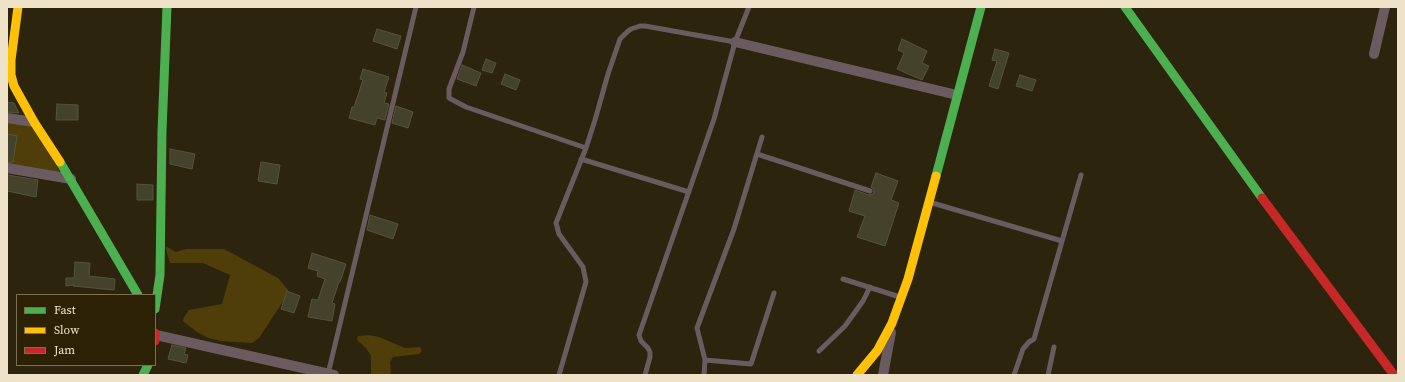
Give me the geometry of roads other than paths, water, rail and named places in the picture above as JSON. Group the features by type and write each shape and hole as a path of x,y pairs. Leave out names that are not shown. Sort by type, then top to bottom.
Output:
{"street":[{"path":"18,7 11,60 12,75 16,91 137,294"},
{"path":"156,302 160,275 162,131 167,7"},
{"path":"857,375 877,351 892,323 901,297 981,7"},
{"path":"1125,7 1290,238 1394,375"},
{"path":"1374,54 1385,7"},
{"path":"735,42 957,95"},
{"path":"7,118 34,122"},
{"path":"7,168 70,179"},
{"path":"883,375 892,323"},
{"path":"156,336 331,374"},
{"path":"143,375 148,366"}],"lane":[{"path":"331,374 416,7"},
{"path":"474,7 463,52 449,89 449,98 466,106 586,148"},
{"path":"646,375 650,352 639,335 714,119 735,42 749,7"},
{"path":"559,375 586,282 583,267 559,234 556,223 586,148 618,44 626,32 635,27 645,26 735,42"},
{"path":"704,375 705,360 697,328 734,229 762,137"},
{"path":"757,154 870,191"},
{"path":"581,160 689,192"},
{"path":"1014,375 1023,349 1034,339 1081,175"},
{"path":"928,202 1062,241"},
{"path":"843,279 901,297"},
{"path":"819,351 845,326 863,301 870,287"},
{"path":"705,360 751,364 774,293"},
{"path":"1048,375 1054,347"}]}
